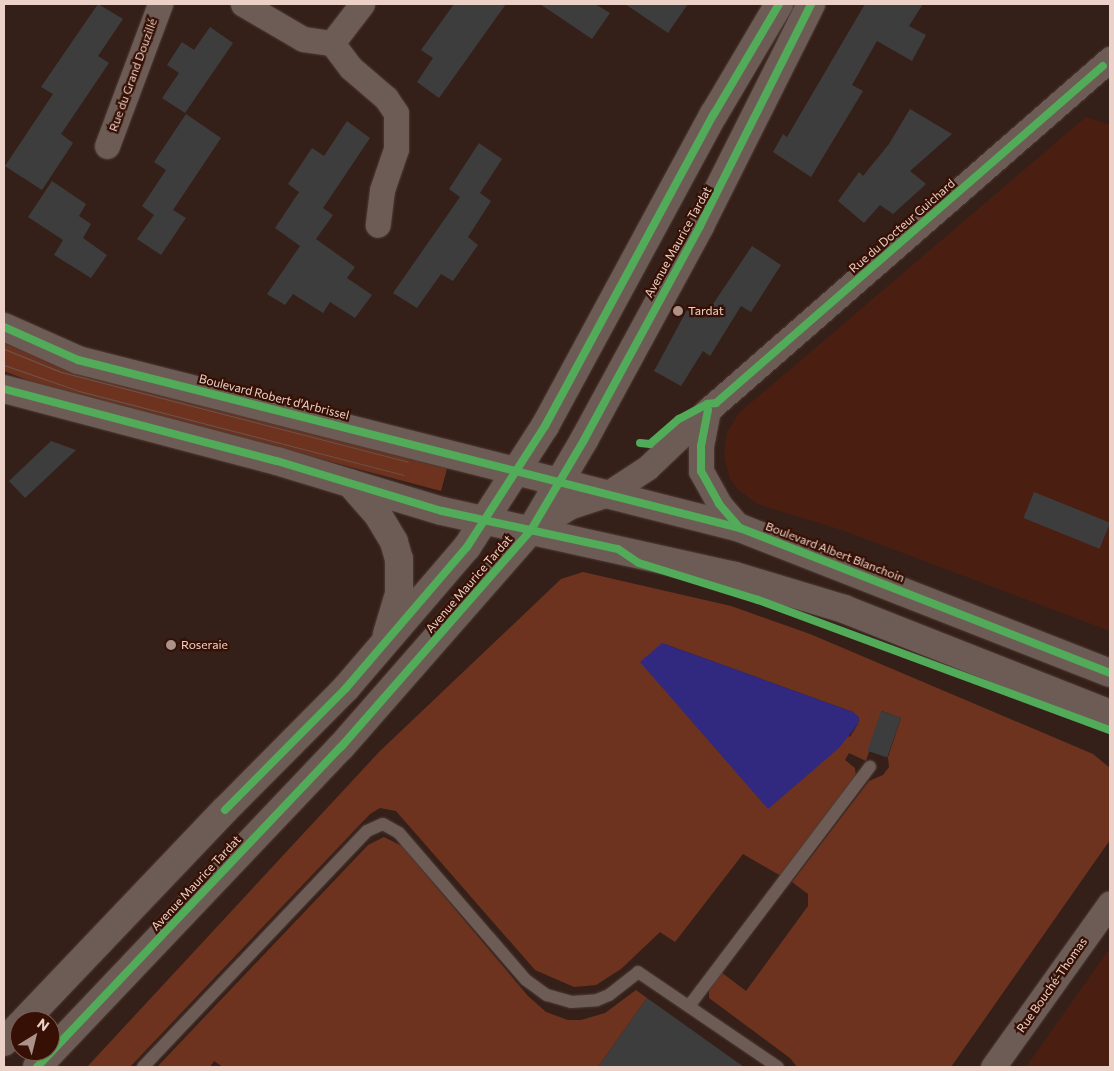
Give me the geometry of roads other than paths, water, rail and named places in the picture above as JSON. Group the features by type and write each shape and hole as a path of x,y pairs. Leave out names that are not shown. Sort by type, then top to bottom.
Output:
{"street":[{"name":"Rue du Grand Douzillé","path":"107,146 160,4"},
{"path":"243,4 303,38 332,43 350,68 386,98 396,113 396,149 382,190 378,225"},
{"path":"332,43 362,4"},
{"name":"Avenue Maurice Tardat","path":"37,1067 341,748 531,530 540,476 545,426 714,114 779,4"},
{"name":"Avenue Maurice Tardat","path":"34,1011 346,688 440,580 484,519 540,476 750,131 811,4"},
{"name":"Rue du Docteur Guichard","path":"531,530 571,506 607,494 647,468 708,410 1107,63"},
{"name":"Boulevard Robert d'Arbrissel","path":"4,327 78,360 540,476"},
{"path":"4,389 61,401 442,511 735,576 844,609 1110,714"},
{"path":"708,410 701,446 701,471 718,504 740,528"},
{"name":"Boulevard Albert Blanchoin","path":"540,476 740,528 1110,673"},
{"path":"350,483 378,515 394,542 399,559 399,594 382,646"},
{"name":"Rue Bouché-Thomas","path":"993,1067 1110,902"}],"lane":[{"path":"689,1006 870,767"},
{"path":"143,1067 367,831 383,824 399,833 526,980 546,995 571,1002 597,1000 609,995 638,972 778,1067"}],"tram line":[{"path":"4,349 61,372 408,462"},
{"path":"4,365 79,391 403,475"}],"place":[{"name":"Tardat","path":"678,311"},
{"name":"Roseraie","path":"171,645"}]}
